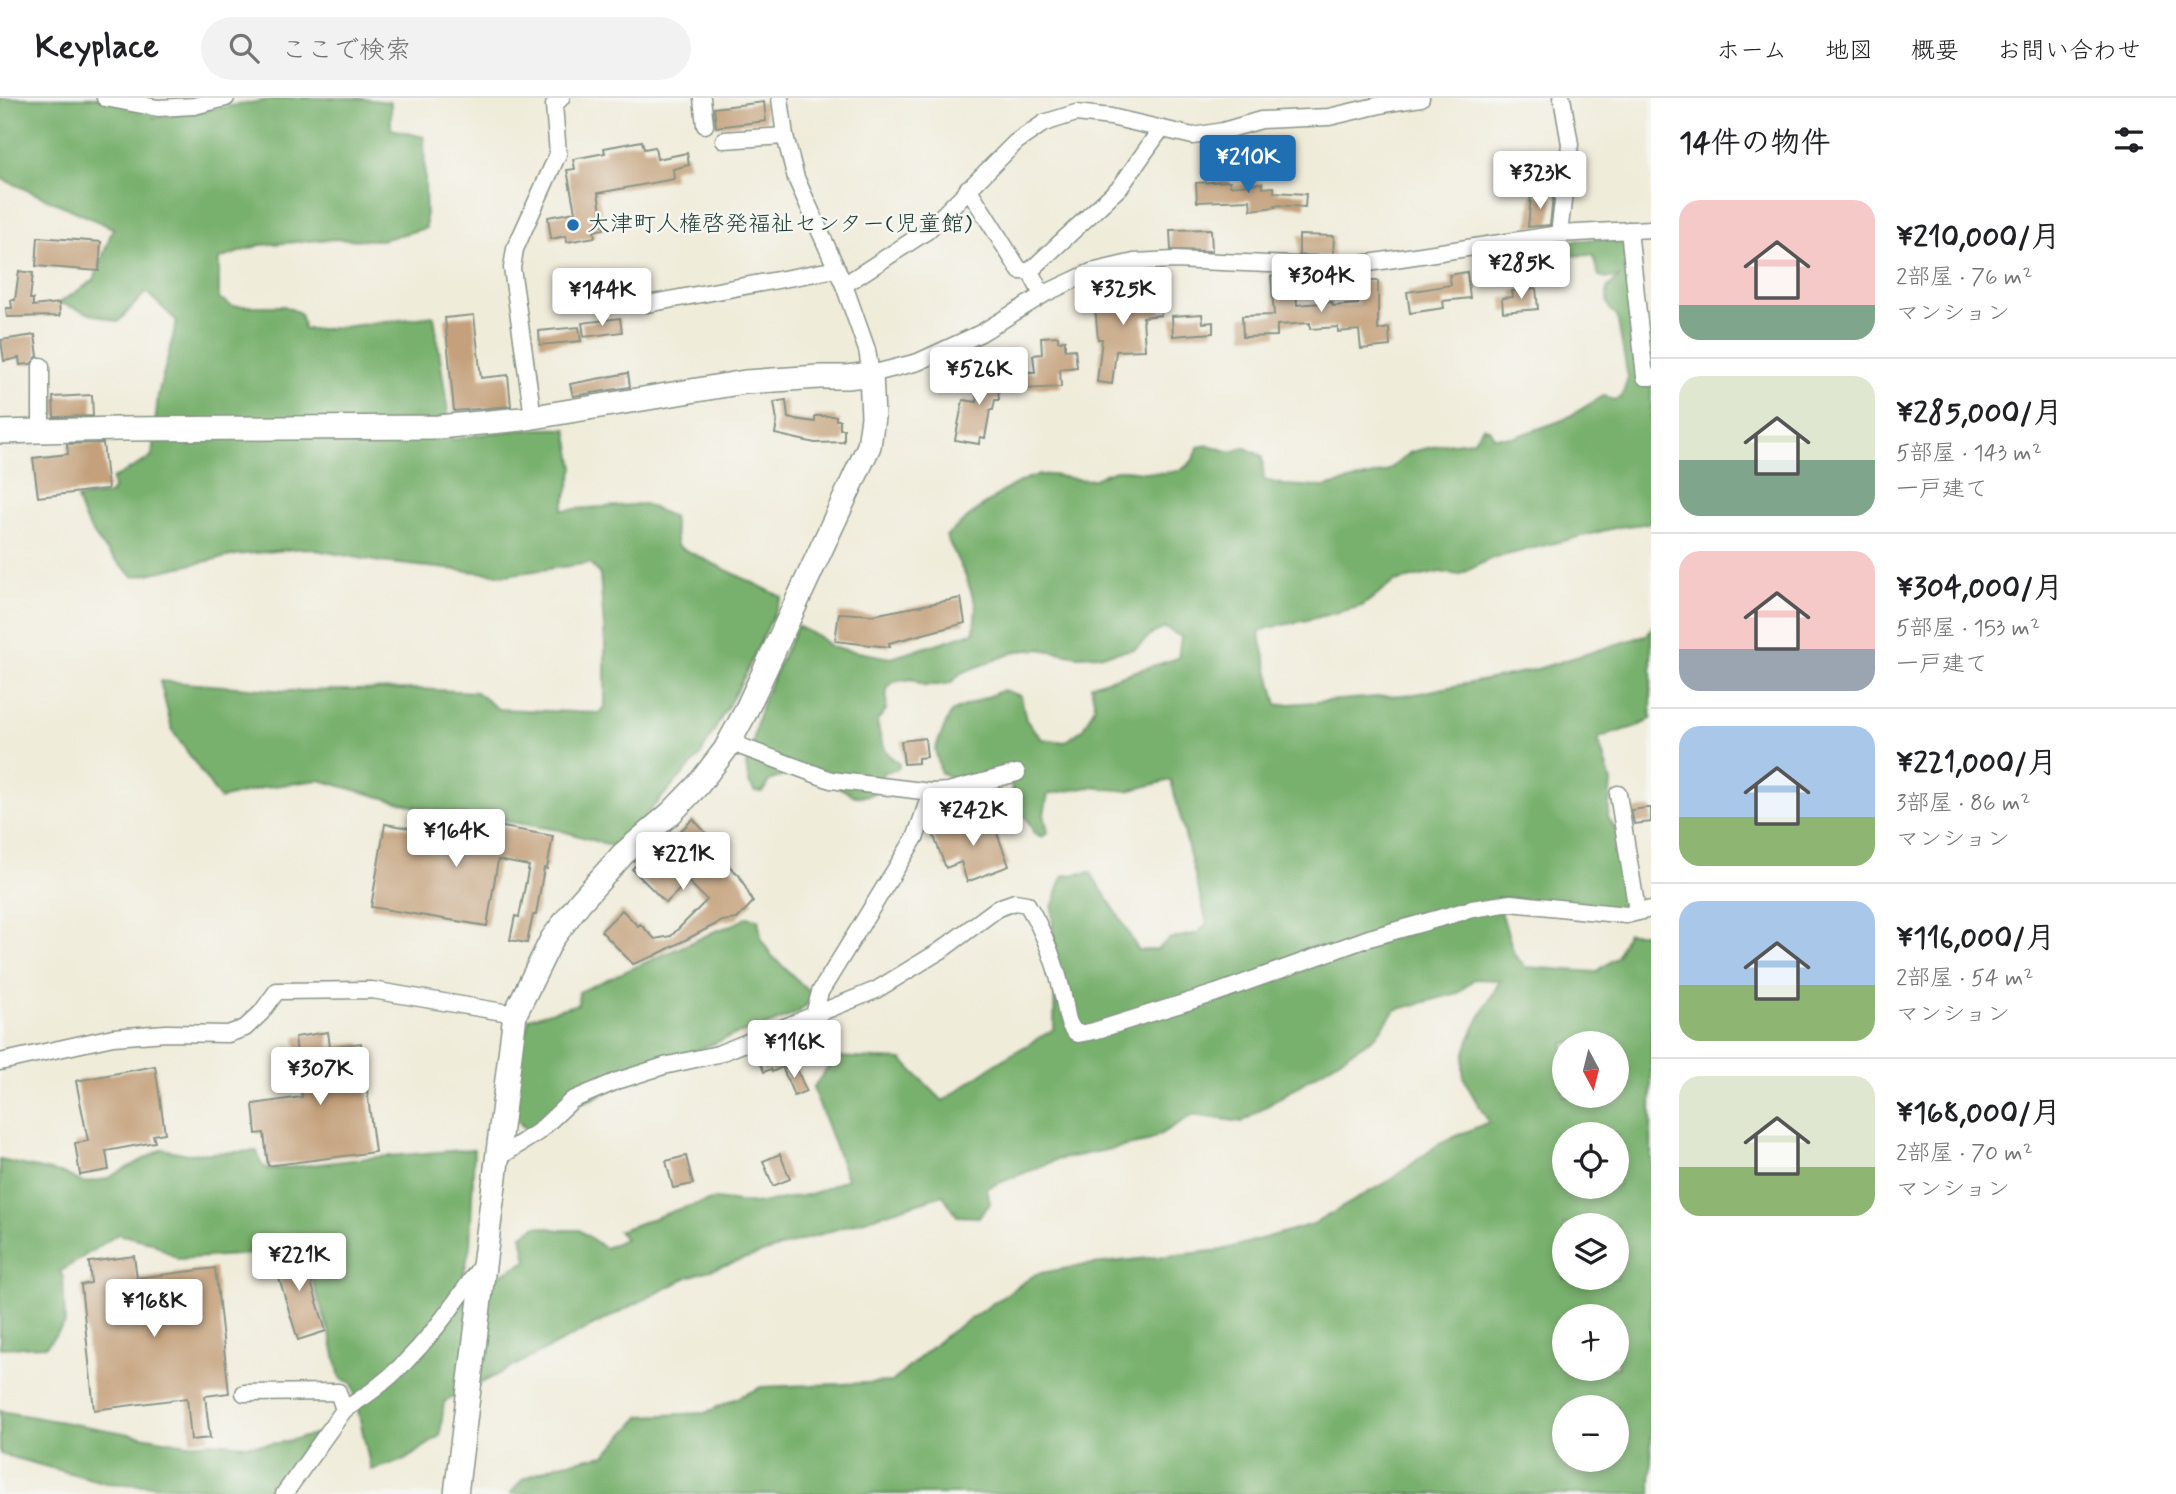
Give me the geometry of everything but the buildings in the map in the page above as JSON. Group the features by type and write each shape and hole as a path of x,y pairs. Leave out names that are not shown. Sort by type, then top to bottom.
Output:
{"street":[{"path":"105,98 158,108 194,106 226,98"},
{"path":"533,417 512,268 515,249 558,154 554,105 561,98"},
{"path":"702,98 705,125"},
{"path":"456,1494 516,1014 552,939 580,902 623,854 671,813 698,785 729,742 869,446 873,417 867,350 844,285 796,178 785,136 780,98"},
{"path":"844,285 927,231 1016,142 1044,123 1076,113 1111,117 1193,136 1261,120 1329,117 1421,98"},
{"path":"1559,234 1570,144 1562,98"},
{"path":"968,188 1020,271 1030,271 1121,186 1161,129"},
{"path":"724,141 785,136"},
{"path":"0,432 438,427 533,417 745,382 871,374 918,362 968,339 1042,295 1091,272 1134,262 1174,260 1342,267 1559,234 1651,229"},
{"path":"1629,230 1644,293 1645,377 1651,377"},
{"path":"647,304 837,270"},
{"path":"1030,271 1042,295"},
{"path":"41,366 41,431"},
{"path":"729,742 831,780 931,792 948,791 1017,773"},
{"path":"814,1015 820,992 916,836 931,792"},
{"path":"498,1157 538,1132 572,1100 617,1081 664,1066 718,1054 876,990 940,951 998,908 1015,902 1027,904 1042,929 1061,986 1068,1021 1072,1030 1078,1034 1216,993 1369,938 1472,909 1511,903 1626,915 1644,911 1618,794"},
{"path":"0,1062 113,1037 166,1033 228,1034 245,1028 261,1013 277,991 372,990 516,1014"},
{"path":"284,1494 344,1410 377,1388 414,1352 452,1307 485,1261"},
{"path":"244,1393 338,1392 344,1410"}],"green space":[{"path":"0,98 150,98 154,118 282,98 354,98 391,102 391,129 424,137 426,228 381,240 333,239 260,245 219,259 219,298 232,306 284,306 300,313 304,329 434,316 452,440 509,431 567,429 574,468 562,510 644,504 673,517 677,546 782,597 743,679 700,756 616,847 559,830 413,806 319,780 266,787 220,799 172,730 160,681 287,691 416,689 476,692 498,709 599,713 605,706 605,641 600,575 590,563 506,575 380,562 305,548 236,555 134,577 92,532 77,498 109,494 113,490 112,479 152,457 158,395 177,321 146,292 118,322 59,303 94,280 113,228 0,178"},
{"path":"1627,237 1651,388 1651,523 1619,527 1490,559 1459,575 1440,572 1394,582 1362,606 1268,628 1259,633 1277,705 1415,694 1534,670 1647,635 1651,628 1651,719 1638,726 1598,738 1611,782 1608,817 1625,845 1629,903 1619,909 1497,898 1514,954 1525,967 1596,972 1617,957 1627,933 1646,933 1651,942 1651,1494 510,1494 523,1479 559,1464 605,1455 641,1416 705,1413 761,1387 892,1382 942,1338 1036,1274 1084,1265 1222,1250 1313,1224 1393,1178 1440,1143 1489,1122 1467,1085 1463,1068 1468,1042 1500,980 1474,979 1458,993 1395,1010 1376,1036 1242,1122 1193,1115 1147,1142 1056,1160 987,1188 990,1204 979,1217 957,1216 943,1195 688,1277 444,1402 440,1436 405,1460 371,1470 352,1383 340,1378 331,1338 301,1244 267,1253 178,1259 151,1242 118,1234 60,1272 63,1277 65,1324 46,1346 0,1348 0,1160 65,1174 83,1183 106,1179 163,1149 188,1154 257,1151 261,1164 269,1170 474,1149 470,1246 464,1273 490,1280 527,1261 522,1235 537,1226 579,1230 605,1248 625,1239 618,1231 679,1209 715,1199 755,1204 812,1194 847,1179 813,1088 835,1057 902,1060 943,1101 995,1064 1054,1029 1052,908 1063,876 1090,872 1138,950 1157,950 1169,939 1198,933 1207,923 1171,780 1128,791 1090,787 1048,794 1044,814 1048,832 1042,837 1034,834 1016,804 1011,778 960,782 941,773 935,749 951,712 1003,690 1021,696 1026,720 1042,739 1065,742 1083,729 1095,706 1091,685 1178,658 1181,637 1165,628 1152,634 1135,649 1078,656 1040,649 1018,651 961,673 951,683 923,685 912,679 893,682 887,689 886,710 877,721 883,745 889,755 899,763 899,767 884,772 879,779 879,790 870,795 856,796 830,783 794,775 776,778 768,782 762,792 755,792 749,783 746,765 765,698 797,626 818,636 831,647 891,658 974,632 976,606 966,577 946,536 1000,493 1035,476 1087,480 1116,470 1154,473 1177,471 1186,467 1193,459 1198,447 1205,445 1231,451 1243,447 1262,456 1264,480 1284,485 1324,487 1386,472 1411,452 1473,441 1483,427 1491,430 1494,437 1515,437 1563,420 1605,395 1613,400 1621,398 1628,378 1617,316 1609,307 1607,296 1607,288 1619,277 1599,276 1593,255 1563,256 1556,271 1544,271 1540,248 1570,241"},
{"path":"747,917 758,919 762,941 773,957 815,997 798,1013 679,1058 526,1130 512,1114 518,1062 529,1018 578,1004 579,992"},
{"path":"0,1411 187,1444 278,1443 316,1434 276,1492 106,1483 0,1454"}],"place":[{"name":"大津町人権啓発福祉センター(児童館)","path":"573,225"}]}
